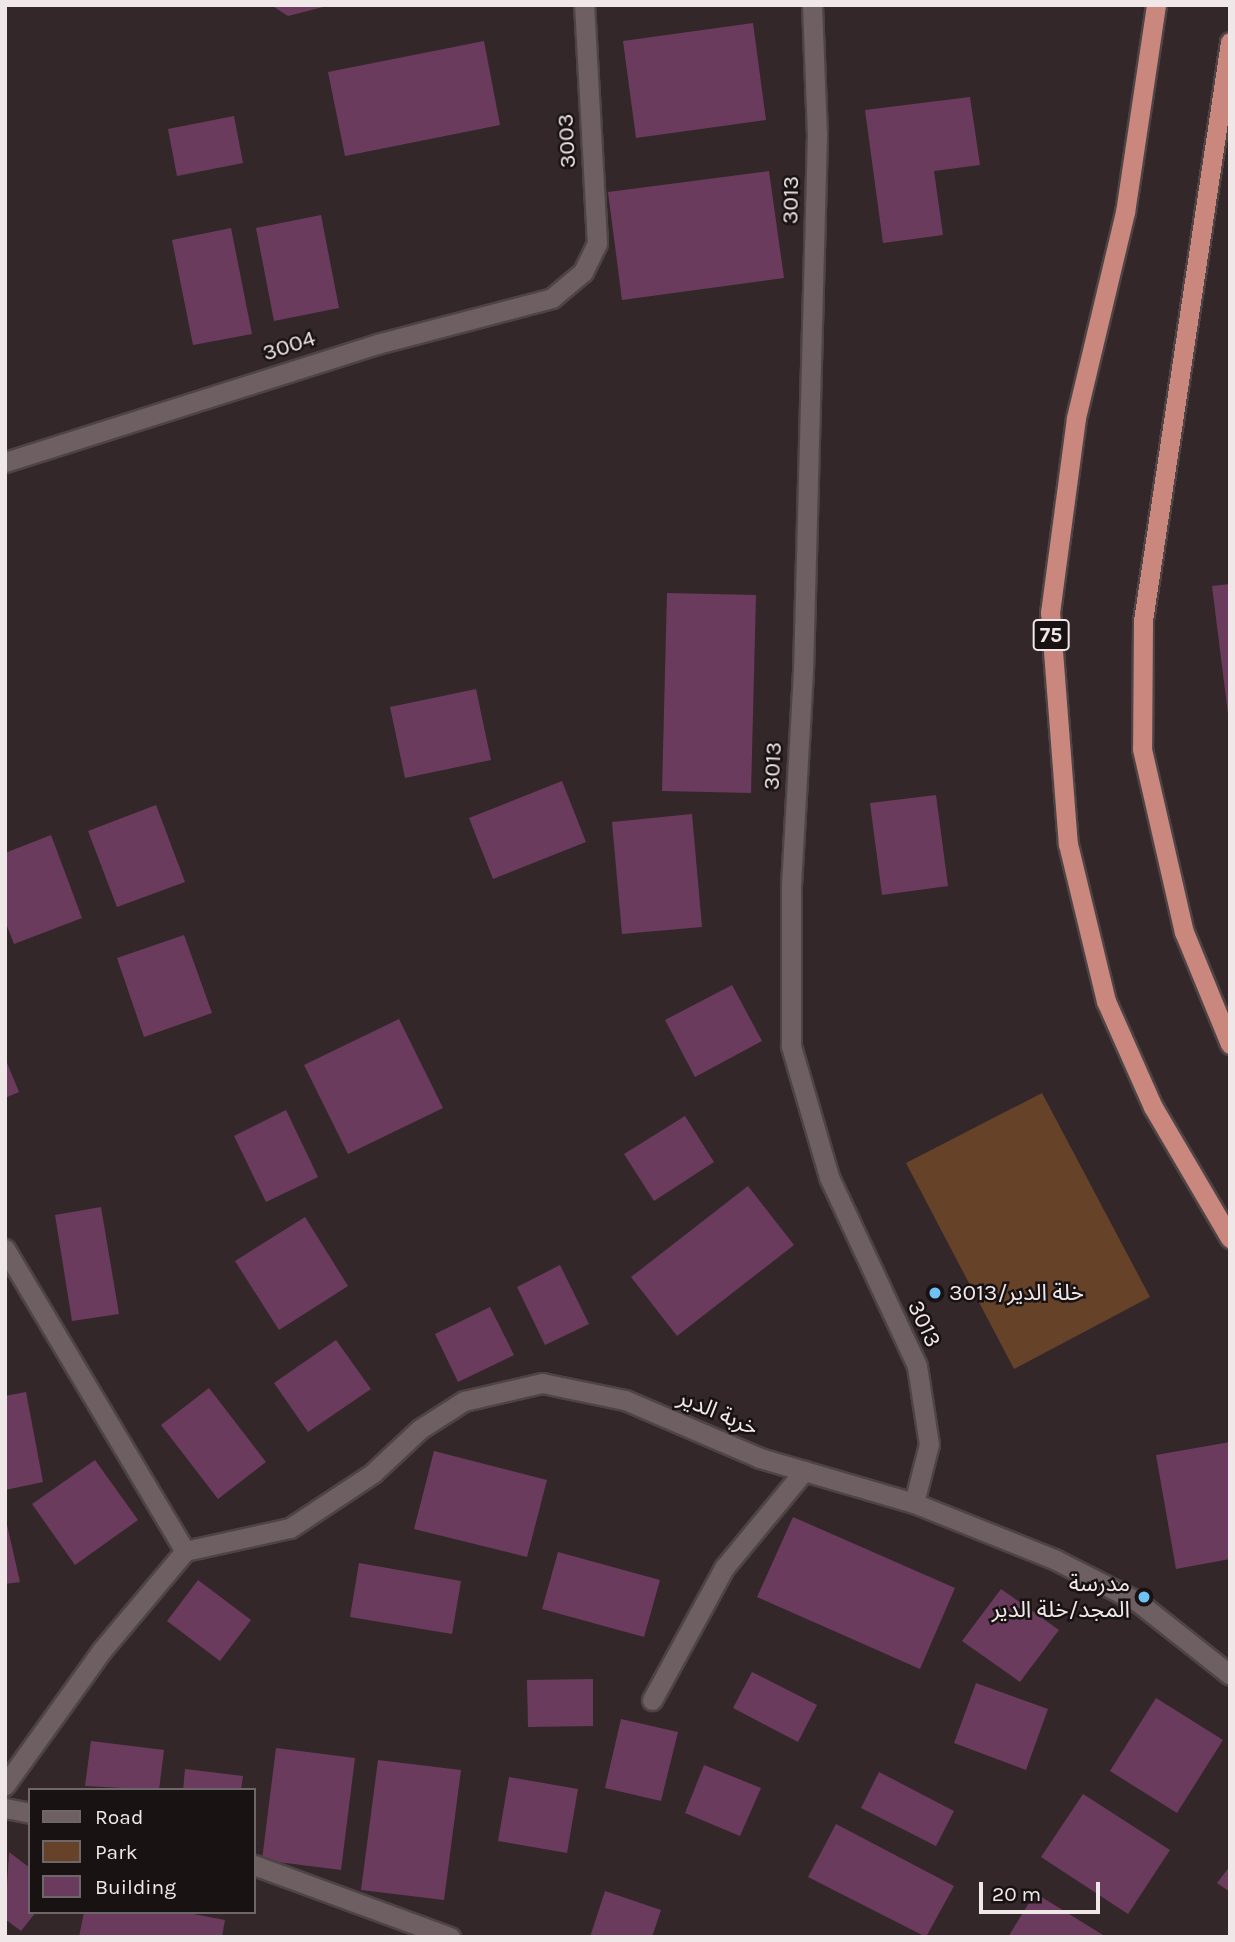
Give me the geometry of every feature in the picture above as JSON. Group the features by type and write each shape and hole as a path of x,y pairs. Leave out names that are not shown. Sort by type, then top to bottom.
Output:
{"highway":[{"name":"75","path":"1156,5 1125,212 1076,418 1050,612 1068,844 1106,1001 1153,1107 1230,1238"},
{"path":"1230,42 1143,621 1142,749 1184,932 1230,1044"}],"street":[{"name":"3003","path":"583,272 597,243 584,5"},
{"name":"3013","path":"813,5 817,134 803,671 790,888 791,1046 829,1177 916,1366 929,1444 914,1503"},
{"name":"3004","path":"5,463 377,344 552,298 583,272"},
{"path":"5,1249 185,1550 102,1650 5,1784"},
{"name":"خربة الدير","path":"185,1550 290,1528 373,1474 420,1429 464,1401 542,1383 625,1400 804,1471 914,1503 1054,1559 1138,1602 1230,1675"},
{"path":"652,1700 724,1568 804,1471"},
{"path":"5,1808 28,1813"},
{"path":"256,1866 450,1937"}],"green space":[{"path":"1042,1093 1150,1297 1014,1369 906,1163"}],"building":[{"path":"271,5 327,5 327,6 288,16"},
{"path":"753,23 766,120 636,138 623,41"},
{"path":"484,41 500,125 345,156 328,72"},
{"path":"970,97 980,165 934,171 943,235 883,243 865,110"},
{"path":"234,116 243,163 177,176 168,129"},
{"path":"769,171 784,278 622,300 608,192"},
{"path":"321,215 339,308 274,321 256,228"},
{"path":"231,228 252,334 193,345 172,240"},
{"path":"1230,584 1230,714 1228,714 1212,586"},
{"path":"667,593 756,595 751,793 662,791"},
{"path":"476,689 491,760 405,778 390,707"},
{"path":"562,781 586,842 493,879 469,818"},
{"path":"936,795 948,886 882,895 870,803"},
{"path":"156,805 185,882 117,907 88,831"},
{"path":"692,814 702,927 622,934 612,822"},
{"path":"51,835 82,918 14,944 5,921 5,853"},
{"path":"184,935 212,1013 144,1037 117,958"},
{"path":"732,985 762,1041 695,1077 665,1020"},
{"path":"399,1019 443,1108 348,1154 304,1065"},
{"path":"5,1058 19,1092 5,1098"},
{"path":"286,1110 318,1177 266,1202 234,1136"},
{"path":"685,1116 714,1162 654,1201 624,1154"},
{"path":"748,1186 794,1245 677,1336 631,1277"},
{"path":"101,1207 119,1314 72,1321 55,1215"},
{"path":"305,1217 348,1286 279,1330 235,1261"},
{"path":"560,1265 589,1324 545,1345 517,1287"},
{"path":"490,1307 514,1355 458,1382 435,1334"},
{"path":"336,1340 371,1389 308,1432 274,1383"},
{"path":"209,1388 266,1462 218,1499 161,1425"},
{"path":"26,1392 43,1482 5,1490 5,1396"},
{"path":"1230,1442 1230,1559 1176,1569 1156,1455"},
{"path":"434,1451 547,1480 527,1557 414,1529"},
{"path":"95,1460 138,1520 75,1565 32,1504"},
{"path":"5,1516 20,1582 5,1584"},
{"path":"793,1517 955,1588 920,1669 757,1597"},
{"path":"558,1552 660,1580 644,1637 542,1609"},
{"path":"359,1563 461,1581 452,1634 350,1617"},
{"path":"198,1580 251,1620 220,1661 167,1621"},
{"path":"1001,1589 1059,1630 1020,1682 962,1641"},
{"path":"752,1672 817,1705 798,1742 733,1708"},
{"path":"593,1679 593,1726 528,1727 527,1680"},
{"path":"976,1683 1048,1709 1026,1770 954,1743"},
{"path":"1156,1698 1223,1740 1177,1813 1110,1771"},
{"path":"621,1719 678,1732 661,1801 605,1788"},
{"path":"91,1741 164,1750 159,1788 85,1786"},
{"path":"276,1748 355,1758 341,1870 262,1860"},
{"path":"378,1760 461,1770 444,1900 361,1890"},
{"path":"704,1765 761,1788 740,1836 685,1813"},
{"path":"185,1769 243,1776 241,1788 183,1788"},
{"path":"879,1772 954,1811 936,1846 861,1808"},
{"path":"509,1777 578,1789 567,1853 498,1841"},
{"path":"1083,1794 1170,1850 1128,1914 1041,1857"},
{"path":"836,1824 954,1886 926,1937 808,1877"},
{"path":"9,1852 28,1866 28,1914 34,1914 21,1931 5,1919"},
{"path":"1230,1866 1230,1892 1217,1883"},
{"path":"605,1891 661,1910 652,1937 590,1937"},
{"path":"1035,1893 1103,1935 1102,1937 1008,1937"},
{"path":"84,1914 194,1914 225,1920 222,1937 79,1937"}],"place":[{"name":"3013/خلة الدير","path":"935,1293"},
{"name":"مدرسة المجد/خلة الدير","path":"1144,1597"}]}
